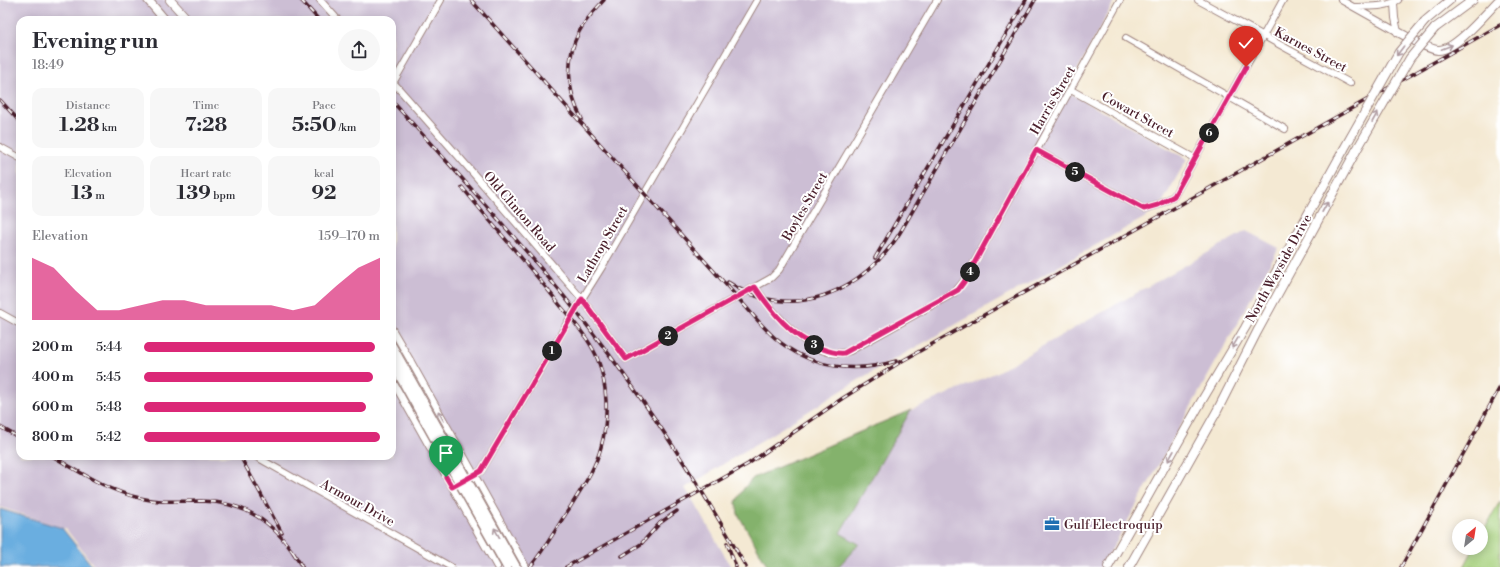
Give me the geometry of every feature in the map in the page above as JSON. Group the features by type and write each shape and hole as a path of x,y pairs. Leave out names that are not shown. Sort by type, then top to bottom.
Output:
{"main road":[{"path":"148,0 162,16"},
{"path":"170,0 184,16"},
{"name":"North Wayside Drive","path":"1108,567 1201,402 1245,328 1384,76 1399,52 1425,21 1450,0"},
{"name":"North Wayside Drive","path":"1129,567 1220,405 1257,332 1397,78 1410,58 1435,28 1473,0"},
{"path":"1398,32 1430,48 1438,50 1447,48 1457,42 1499,0"},
{"path":"396,354 506,567"},
{"path":"396,369 516,567"}],"street":[{"path":"320,0 334,16"},
{"path":"396,77 441,0"},
{"name":"Lathrop Street","path":"452,487 481,471 757,0"},
{"name":"Boyles Street","path":"626,359 771,278 782,266 937,0"},
{"name":"Harris Street","path":"755,287 778,317 797,335 827,351 840,354 850,351 958,290 964,282 1120,0"},
{"name":"Karnes Street","path":"1198,0 1350,83"},
{"path":"1036,150 1144,209 1158,205 1174,196 1283,0"},
{"path":"1342,0 1398,32"},
{"path":"1354,7 1378,6 1396,1 1395,18 1398,32"},
{"path":"1126,38 1285,129"},
{"name":"Old Clinton Road","path":"396,85 582,299 626,359"},
{"name":"Cowart Street","path":"1071,90 1194,158"},
{"path":"0,147 16,156"},
{"path":"0,313 16,322"},
{"path":"396,336 526,567"},
{"path":"396,387 497,567 518,554"},
{"name":"Armour Drive","path":"262,460 451,567"}],"shaded area":[{"path":"0,0 1115,0 1066,91 1187,159 1158,210 865,376 685,488 731,567 95,567 66,529 0,507"},
{"path":"1246,231 1279,248 1102,567 838,567 858,544 840,533 911,410 995,373"}],"green space":[{"path":"911,410 840,533 859,544 838,567 768,567 738,514 736,502 744,488 753,478"},
{"path":"1500,501 1500,567 1464,567 1470,555 1488,555 1488,523"}],"water":[{"path":"0,509 62,528 93,567 0,567"}],"railway":[{"path":"301,0 315,16"},
{"path":"471,0 775,338 788,348 803,356 832,366 864,367 896,361"},
{"path":"582,119 573,98 571,87 571,53 574,42 581,28 590,15 604,0"},
{"path":"875,258 1026,0"},
{"path":"728,282 752,295 777,301 801,301 825,295 847,285 868,270 886,252 901,231 1035,0"},
{"path":"566,567 748,464 843,398 902,361 1500,25"},
{"path":"0,100 16,118"},
{"path":"396,105 525,249 599,341 626,377 677,452 724,528 746,567"},
{"path":"462,187 584,335 596,355 603,377 606,413 604,436 598,455 583,487 546,546 530,567"},
{"path":"1401,567 1500,387"},
{"path":"0,427 16,436"},
{"path":"59,460 105,486 128,495 155,501 216,502 231,505 244,510 256,516 278,533 296,557"},
{"path":"242,460 282,533"},
{"path":"622,556 641,544 660,523 677,511"},
{"path":"727,543 736,567"},
{"path":"293,552 302,567"}],"place":[{"name":"Gulf Electroquip","path":"1052,524"}],"route":[{"path":"446,477 452,487 481,471 582,299 626,359 755,287 778,317 797,335 806,341 833,353 840,354 850,351 958,290 964,282 1036,150 1144,209 1158,205 1174,196 1246,67"}]}
